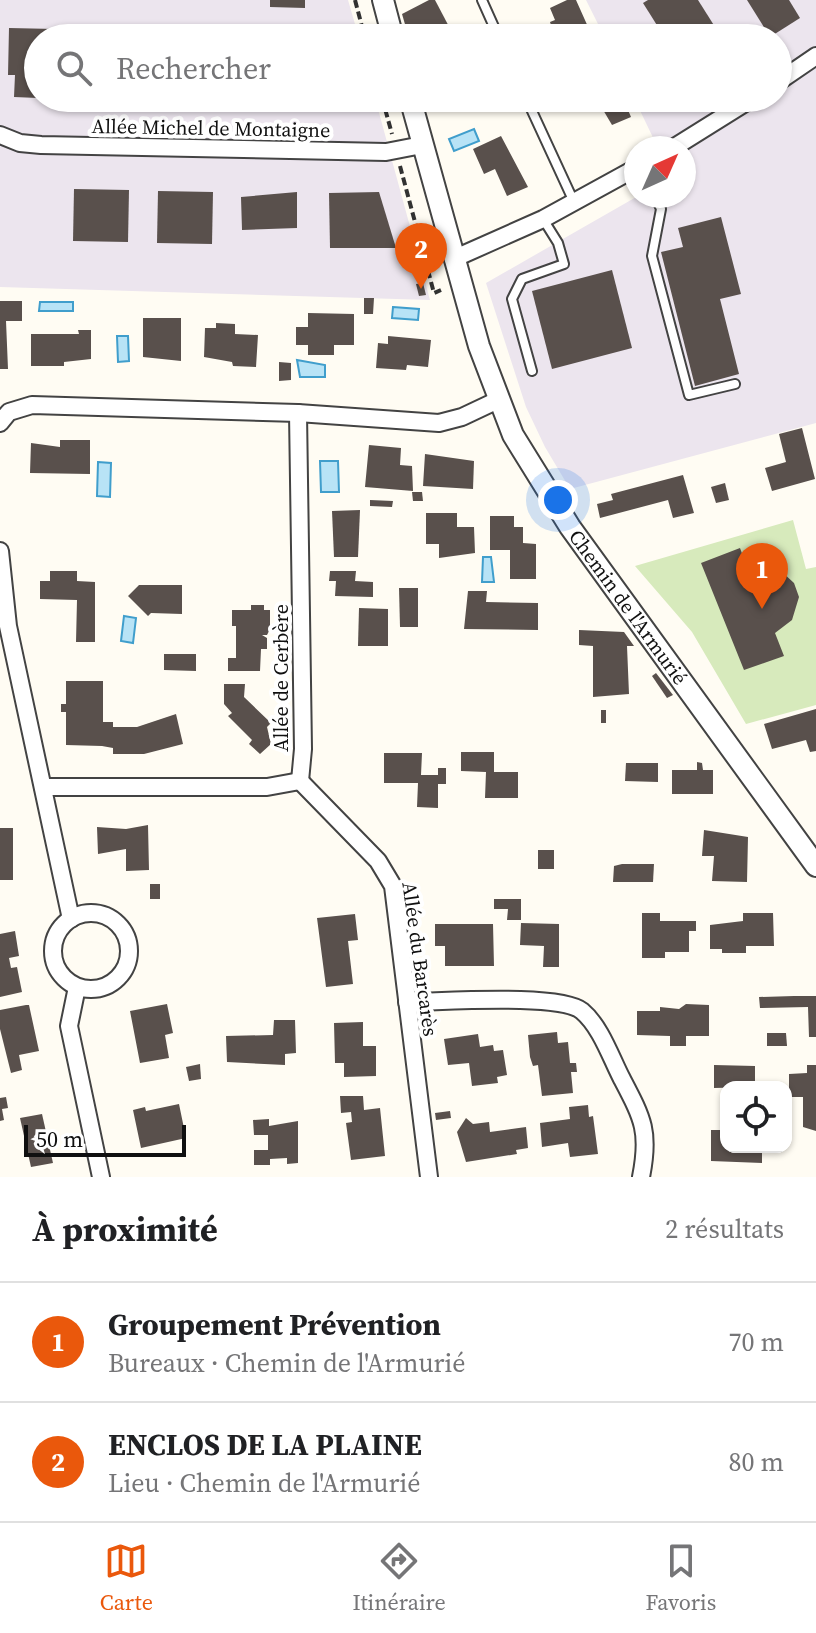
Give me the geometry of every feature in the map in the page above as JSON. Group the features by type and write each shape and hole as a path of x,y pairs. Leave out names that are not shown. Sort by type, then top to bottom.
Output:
{"street":[{"path":"383,0 389,24"},
{"path":"792,72 816,56"},
{"name":"Chemin de l'Armurié","path":"414,112 460,284 498,400 513,435 570,527 816,866"},
{"path":"692,136 731,112"},
{"name":"Allée Michel de Montaigne","path":"0,135 20,143 41,145 396,151 422,145"},
{"path":"453,259 543,219 624,175"},
{"path":"0,423 9,412 32,405 298,413 439,423 462,417 498,400"},
{"name":"Allée de Cerbère","path":"43,787 267,787 300,781 303,749 298,413"},
{"path":"0,551 8,626 71,919"},
{"name":"Allée du Barcarès","path":"300,781 378,861 390,878 429,1177"},
{"path":"89,913 108,917 123,930 130,948 127,967 115,982 97,990 77,987 65,980 53,955 60,928 71,919 89,913"},
{"path":"77,987 69,1026 101,1177"},
{"path":"407,1002 554,1001 581,1010 596,1030 644,1121 647,1145 641,1177"}],"lane":[{"path":"482,0 493,24"},
{"path":"532,112 574,202"},
{"path":"661,208 652,256 689,395 735,384"},
{"path":"532,371 512,299 522,279 564,264 558,243 543,219"}],"path":[{"path":"355,0 361,24"},
{"path":"386,112 434,293 460,284"}],"shaded area":[{"path":"0,0 348,0 355,24 24,24 24,112 379,112 430,300 0,287"},
{"path":"586,0 816,0 816,423 570,489 526,407 486,283 624,204 624,208 696,208 696,136 652,136 641,112 792,112 792,24 598,24"}],"green space":[{"path":"793,520 806,569 816,567 816,705 746,724 692,632 635,566"}],"water":[{"path":"474,129 479,141 454,151 449,139"},
{"path":"40,302 73,302 73,311 39,311"},
{"path":"393,307 419,309 418,320 392,318"},
{"path":"117,336 128,336 129,361 118,362"},
{"path":"297,360 325,365 325,377 300,377"},
{"path":"320,461 338,461 339,492 321,492"},
{"path":"98,462 111,463 110,497 97,496"},
{"path":"483,557 491,557 494,582 482,582"},
{"path":"124,616 136,618 133,643 121,641"}],"building":[{"path":"270,0 305,0 305,8 270,7"},
{"path":"435,0 448,24 405,24 402,14"},
{"path":"567,0 576,0 587,24 551,24 555,20 550,8"},
{"path":"648,0 698,0 713,24 656,24 643,3"},
{"path":"747,0 789,0 800,18 791,24 762,24"},
{"path":"9,28 24,28 24,97 14,97 15,75 8,75"},
{"path":"604,112 629,112 631,117 612,125"},
{"path":"501,136 528,187 507,196 495,169 484,174 473,149"},
{"path":"74,189 129,190 128,242 73,241"},
{"path":"158,191 213,192 212,244 157,243"},
{"path":"297,192 297,228 242,230 241,197"},
{"path":"379,192 396,248 330,248 329,193"},
{"path":"721,217 741,294 720,299 739,374 695,386 661,252 683,247 678,228"},
{"path":"612,270 632,348 552,369 532,291"},
{"path":"423,283 426,295 419,296 416,284"},
{"path":"364,298 374,298 373,314 364,314"},
{"path":"0,301 22,301 22,321 6,321 8,369 0,369"},
{"path":"308,313 354,314 354,345 334,345 334,355 308,355 308,345 296,345 296,327 308,327"},
{"path":"143,318 181,318 181,361 143,357"},
{"path":"216,323 235,324 235,334 258,335 256,367 233,366 232,362 204,357 205,328 216,328"},
{"path":"78,330 91,330 91,359 64,362 64,366 31,366 31,334 79,334"},
{"path":"388,336 431,340 428,367 407,365 406,370 376,368 378,343 388,344"},
{"path":"279,362 291,363 291,380 279,381"},
{"path":"802,428 815,479 772,491 765,468 786,462 779,434"},
{"path":"60,440 90,440 90,474 30,473 31,443 60,447"},
{"path":"369,445 401,448 400,465 412,466 413,491 365,487"},
{"path":"425,454 474,461 473,489 423,486"},
{"path":"683,475 694,513 673,518 668,500 600,518 597,504 613,500 611,494"},
{"path":"725,483 729,500 716,503 711,487"},
{"path":"412,492 422,492 423,501 413,501"},
{"path":"370,500 393,501 392,507 370,506"},
{"path":"360,510 358,557 334,557 332,511"},
{"path":"426,513 457,513 457,527 474,527 475,553 439,558 439,544 426,544"},
{"path":"490,516 514,516 514,527 523,527 523,543 536,544 536,579 510,579 510,550 490,550"},
{"path":"740,548 748,570 768,567 782,572 794,583 799,597 792,620 775,633 784,656 744,670 701,563"},
{"path":"50,571 77,571 77,581 95,582 95,642 76,642 77,600 40,599 40,581 50,581"},
{"path":"330,571 356,571 355,581 373,582 373,597 335,596 336,581 329,581"},
{"path":"139,585 182,585 182,614 151,613 148,616 128,596"},
{"path":"399,588 418,588 418,627 400,627"},
{"path":"468,591 487,591 486,602 538,603 538,630 464,629"},
{"path":"251,605 264,605 264,610 270,610 270,629 267,635 262,635 267,638 267,649 261,649 260,671 228,671 228,658 236,658 236,626 232,626 232,610 251,610"},
{"path":"359,608 388,609 388,646 358,646"},
{"path":"579,630 624,632 634,646 627,646 629,694 593,697 593,646 579,645"},
{"path":"164,654 196,654 196,671 164,670"},
{"path":"656,673 673,695 667,698 652,676"},
{"path":"66,681 103,681 103,722 113,722 113,727 137,727 176,714 183,744 144,754 113,754 113,748 66,745 66,712 61,712 61,704 66,704"},
{"path":"224,684 245,684 244,697 271,723 267,727 271,744 260,754 249,744 252,740 228,716 232,713 224,704"},
{"path":"816,709 816,751 810,752 806,740 772,749 764,724"},
{"path":"601,710 606,710 606,723 601,723"},
{"path":"461,752 494,752 494,772 518,772 518,798 485,798 486,772 461,771"},
{"path":"384,753 422,753 421,775 438,775 438,768 446,768 446,784 438,784 438,808 417,807 418,783 384,783"},
{"path":"697,762 702,763 703,770 713,770 713,794 672,794 672,770 697,770"},
{"path":"626,763 658,763 658,782 625,781"},
{"path":"148,825 149,870 126,871 126,849 98,854 97,827 126,829"},
{"path":"0,828 13,828 13,880 0,880"},
{"path":"704,830 748,837 747,882 712,881 714,856 702,856"},
{"path":"538,850 554,850 554,869 538,869"},
{"path":"654,864 653,882 613,882 614,866"},
{"path":"150,884 160,884 160,899 150,899"},
{"path":"494,899 521,899 521,920 507,920 508,909 494,909"},
{"path":"642,913 660,913 660,921 696,921 696,931 689,931 689,952 665,952 665,958 642,958"},
{"path":"743,913 773,913 774,946 746,946 746,953 722,953 722,949 710,949 710,925 743,921"},
{"path":"355,914 358,940 348,941 353,984 326,987 317,918"},
{"path":"521,923 559,924 559,967 543,967 544,946 520,945"},
{"path":"435,924 493,924 494,966 445,966 445,946 435,946"},
{"path":"15,931 19,956 9,958 11,968 17,967 22,992 0,997 0,934"},
{"path":"816,996 816,1037 809,1037 808,1007 760,1008 759,997"},
{"path":"167,1004 173,1033 165,1035 169,1058 140,1063 130,1011"},
{"path":"686,1004 709,1005 709,1036 686,1036 686,1046 670,1046 670,1036 637,1035 637,1011 660,1011 660,1007 679,1009"},
{"path":"29,1005 39,1051 19,1055 22,1070 11,1073 0,1029 0,1010"},
{"path":"274,1020 295,1020 296,1053 285,1054 285,1065 227,1062 226,1036 273,1035"},
{"path":"363,1022 363,1046 376,1046 376,1076 344,1077 344,1063 335,1063 334,1023"},
{"path":"557,1032 558,1043 568,1042 570,1063 576,1063 577,1072 571,1072 573,1093 542,1096 538,1065 533,1066 530,1057 528,1035"},
{"path":"767,1033 786,1033 787,1046 767,1046"},
{"path":"478,1034 480,1047 493,1045 494,1051 503,1050 507,1075 497,1077 498,1083 472,1086 469,1063 448,1065 444,1039"},
{"path":"200,1064 201,1079 189,1081 186,1067"},
{"path":"714,1065 755,1066 755,1081 720,1081 720,1088 714,1088"},
{"path":"807,1065 816,1065 816,1131 803,1127 803,1097 792,1097 792,1081 789,1081 789,1074 807,1073"},
{"path":"340,1096 363,1096 364,1110 380,1108 385,1156 351,1160 346,1123 352,1122 351,1112 341,1113"},
{"path":"6,1097 8,1108 2,1109 4,1120 0,1121 0,1098"},
{"path":"179,1104 186,1138 141,1148 133,1110 145,1107 146,1111"},
{"path":"588,1105 589,1117 593,1116 598,1154 570,1157 568,1143 542,1147 540,1123 570,1119 569,1107"},
{"path":"450,1111 451,1118 436,1120 435,1113"},
{"path":"42,1114 53,1163 31,1167 20,1118"},
{"path":"466,1118 473,1124 489,1122 490,1132 526,1127 528,1148 516,1150 517,1154 466,1162 457,1132"},
{"path":"269,1119 269,1126 298,1121 298,1163 287,1164 287,1158 270,1159 270,1165 254,1165 254,1150 268,1150 268,1135 254,1135 253,1120"},
{"path":"711,1130 720,1130 720,1153 762,1153 762,1163 711,1161"}],"place":[{"name":"ENCLOS DE LA PLAINE","path":"421,289"},
{"name":"Groupement Prévention","path":"762,609"}]}
